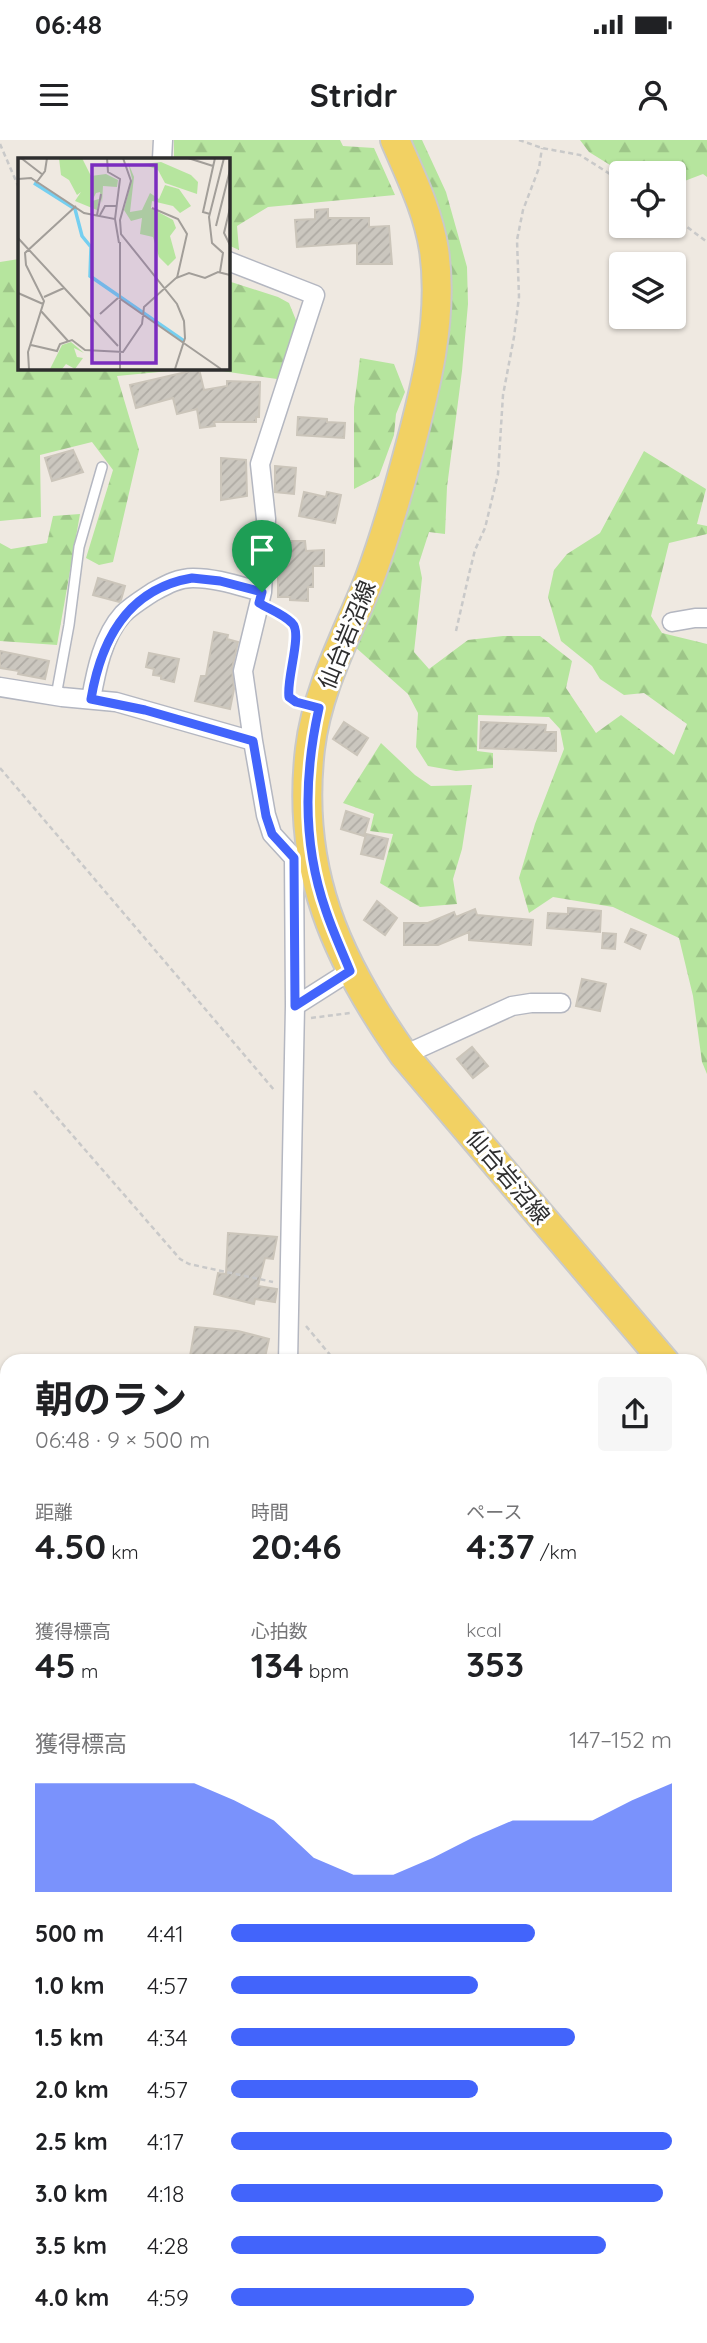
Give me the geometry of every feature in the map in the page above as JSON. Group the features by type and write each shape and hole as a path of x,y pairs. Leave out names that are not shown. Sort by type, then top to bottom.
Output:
{"main road":[{"name":"仙台岩沼線","path":"395,140 419,195 434,249 435,327 415,428 390,521 334,663 310,747 311,846 314,868 326,911 350,971 377,1017 404,1055 658,1354"}],"street":[{"path":"162,158 163,140"},
{"path":"229,261 315,295 260,464 266,519 260,598 243,671 266,816 272,834 294,858 294,1112 288,1354"},
{"path":"91,699 98,666 108,639 123,614 147,596 171,582 192,578 220,581 260,598"},
{"path":"672,622 707,618"},
{"path":"0,687 91,699 145,710 253,741"},
{"path":"295,1006 350,971"},
{"path":"404,1055 512,1006 561,1003"}],"lane":[{"path":"56,696 79,547 102,467"}],"path":[{"path":"519,140 542,148 580,155 609,173"},
{"path":"0,144 18,186"},
{"path":"456,631 472,562 485,528 498,474 503,395 519,297 517,240 523,210 539,168 542,148"},
{"path":"686,226 707,242"},
{"path":"260,598 296,629 297,638 287,686 289,697 296,702 319,708"},
{"path":"0,768 294,1112"},
{"path":"34,1091 180,1259 189,1264 290,1287"},
{"path":"290,1315 297,1316 329,1354"}],"green space":[{"path":"174,140 340,140 343,146 374,148 395,195 268,207 237,226 239,250 229,245 229,158 174,158"},
{"path":"412,140 422,140 446,192 467,267 468,304 447,487 445,534 429,532 419,563 422,578 414,652 429,669 468,640 540,636 572,661 566,688 596,733 621,715 674,755 687,724 644,693 624,695 600,679 592,666 561,641 548,597 554,570 567,554 600,533 644,451 706,489 697,524 707,526 707,534 669,543 651,616 662,633 707,644 707,1074 702,1062 693,996 679,938 613,907 553,897 529,913 519,878 535,824 564,749 560,729 549,717 478,715 477,751 493,753 493,768 456,771 428,766 416,747 418,713 408,694 354,646 383,586 410,492 434,200"},
{"path":"580,140 707,140 707,177 703,174 686,180 686,161 609,161 609,164 589,152"},
{"path":"18,259 18,369 190,369 117,376 139,450 113,562 99,565 86,558 113,470 92,442 40,455 41,517 0,521 0,262"},
{"path":"229,281 289,303 298,325 277,379 208,369 229,369"},
{"path":"360,358 394,364 405,392 396,414 394,435 379,476 354,489 354,407"},
{"path":"80,514 57,645 0,641 0,543 11,549 47,543 53,516"},
{"path":"381,743 431,786 472,785 462,849 453,879 457,904 420,907 380,883 393,834 370,831 374,814 343,803"}],"building":[{"path":"328,209 328,218 369,218 369,227 389,226 392,264 357,264 357,243 297,247 295,220 315,219 315,210"},
{"path":"199,369 204,390 227,386 227,381 260,382 259,417 256,417 256,422 214,422 215,426 200,428 197,409 177,414 173,398 136,408 130,385"},
{"path":"298,417 345,423 344,438 297,435"},
{"path":"73,450 83,472 52,481 45,458"},
{"path":"221,458 246,460 247,496 221,500"},
{"path":"275,466 296,468 294,494 275,492"},
{"path":"304,492 326,497 327,492 341,495 335,523 299,516"},
{"path":"278,541 305,541 306,551 324,550 324,566 313,566 313,587 308,587 308,601 278,597"},
{"path":"98,578 125,586 119,602 93,595"},
{"path":"214,632 228,635 227,639 238,642 232,669 234,689 230,709 195,701 201,676 206,676"},
{"path":"0,651 49,661 45,679 0,668"},
{"path":"149,653 179,659 174,682 153,675 154,669 146,667"},
{"path":"344,722 368,738 357,755 333,739"},
{"path":"481,722 546,725 545,732 556,732 556,751 480,748"},
{"path":"346,811 369,819 364,836 341,829"},
{"path":"366,834 388,839 383,859 361,854"},
{"path":"377,901 397,918 385,935 364,920"},
{"path":"568,908 601,911 600,932 547,928 548,913 568,914"},
{"path":"475,909 477,915 533,920 531,945 469,940 469,932 438,945 404,945 404,923 428,923 454,912 456,917"},
{"path":"631,929 646,935 640,949 625,942"},
{"path":"603,933 616,934 615,949 602,948"},
{"path":"582,979 606,984 600,1011 576,1006"},
{"path":"472,1047 488,1066 473,1078 457,1059"},
{"path":"228,1233 277,1237 273,1259 265,1258 258,1286 277,1289 275,1302 255,1299 254,1304 214,1294 218,1273 226,1274"},
{"path":"195,1327 238,1331 269,1339 266,1354 190,1354"}],"route":[{"path":"192,578 220,581 262,592 259,603 284,617 296,629 297,638 287,686 289,697 293,701 319,708 310,747 310,836 314,868 326,911 350,971 295,1006 294,858 272,834 266,816 253,741 116,702 91,699 98,666 108,639 123,614 147,596 171,582 192,578"}]}
